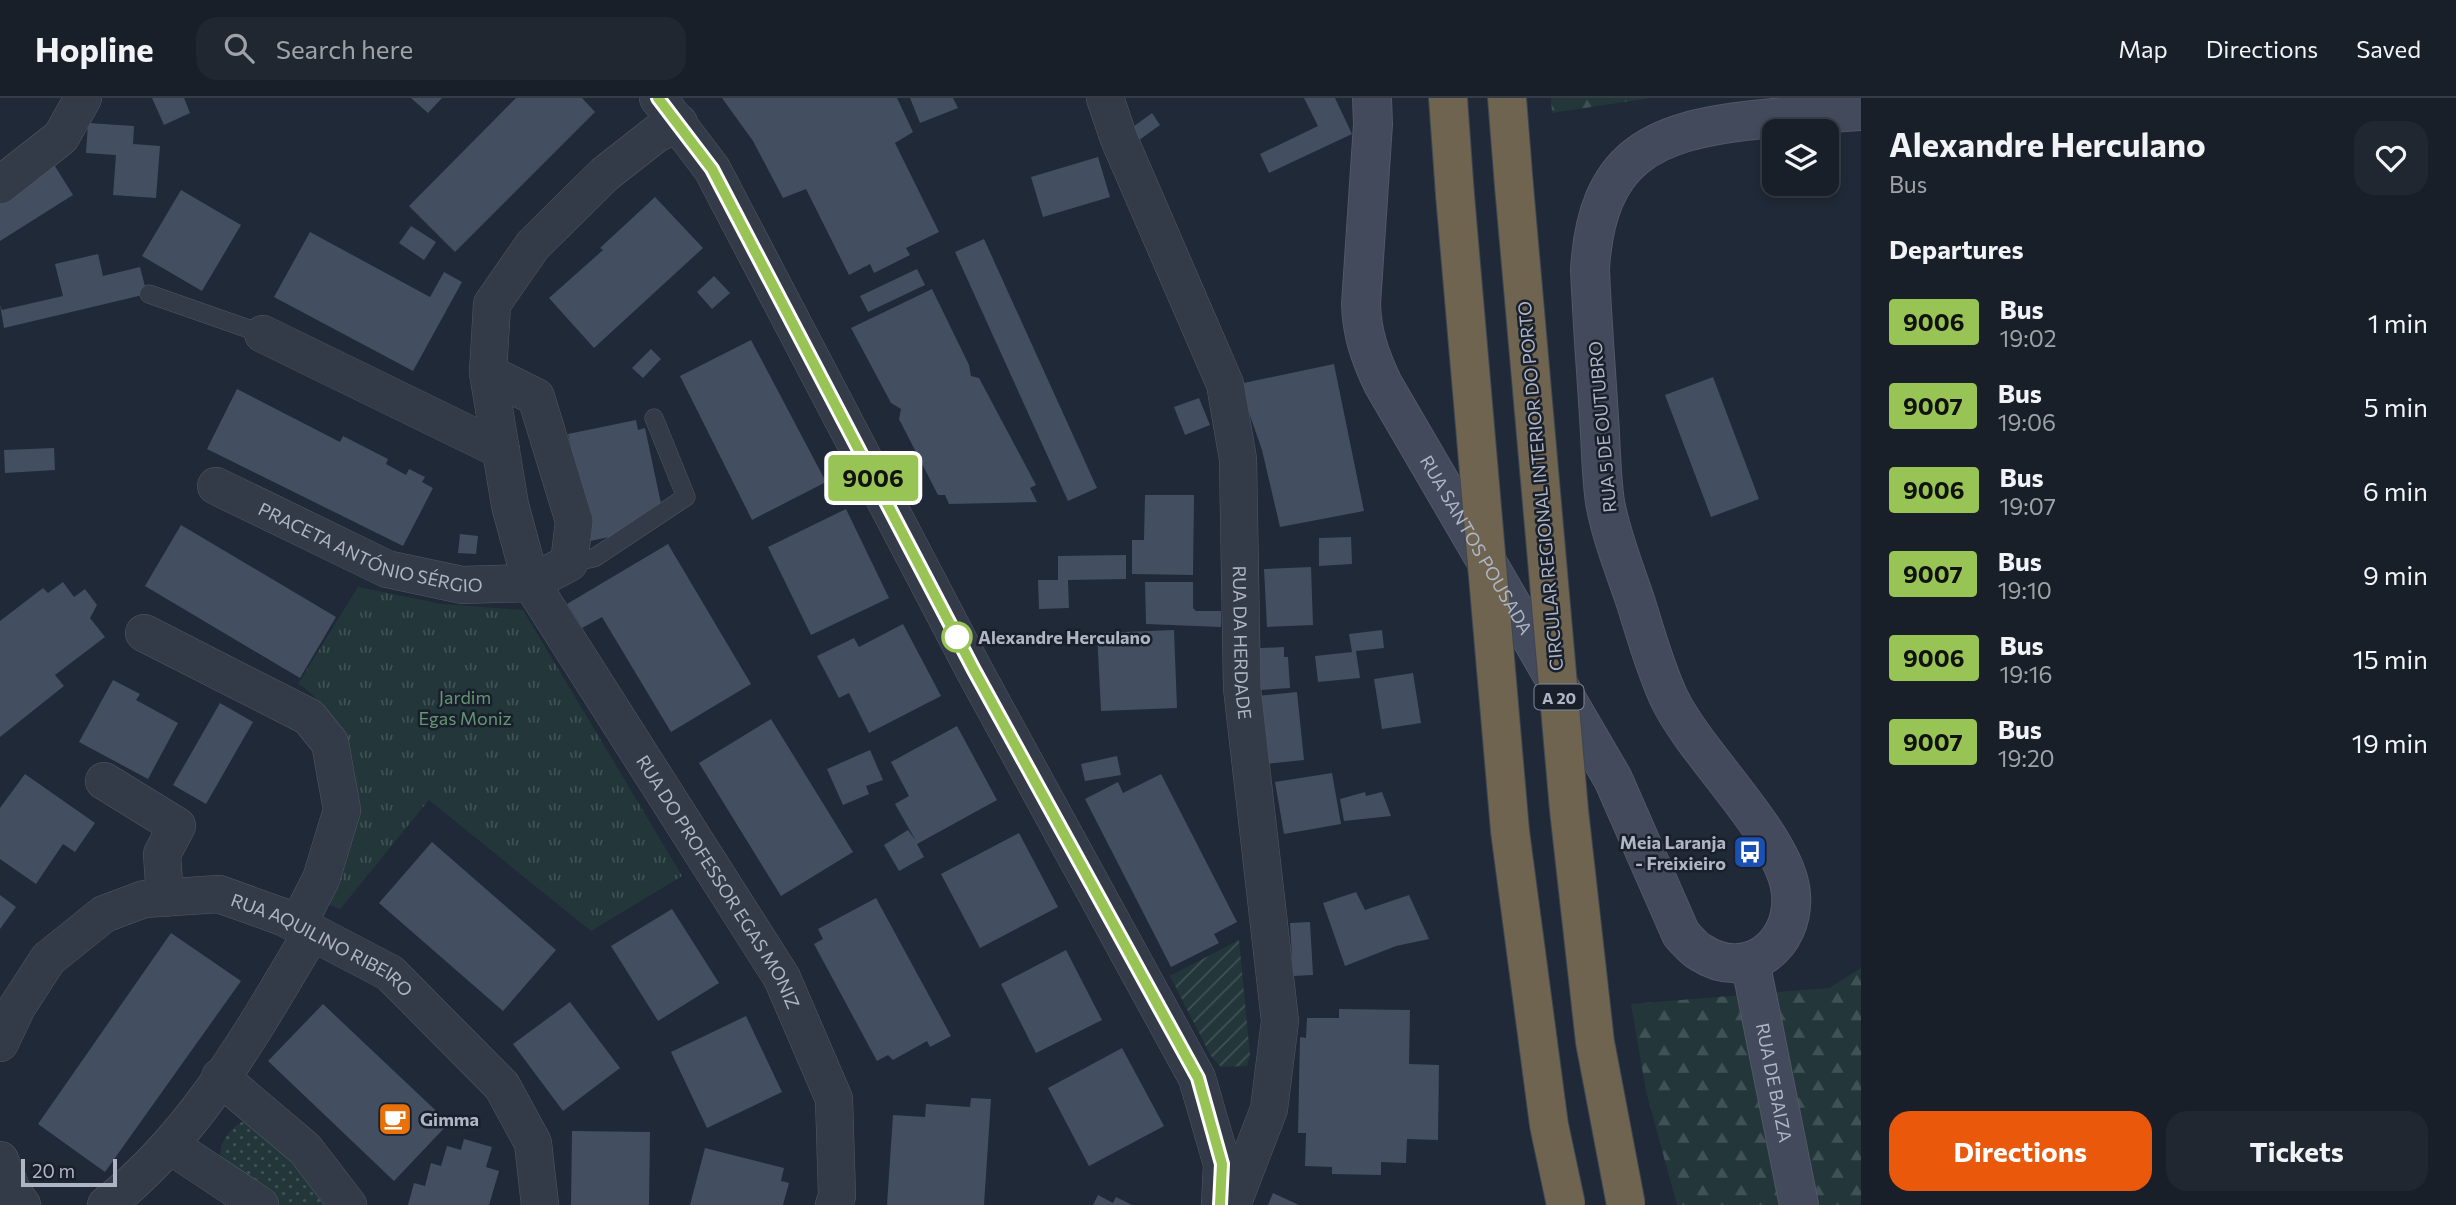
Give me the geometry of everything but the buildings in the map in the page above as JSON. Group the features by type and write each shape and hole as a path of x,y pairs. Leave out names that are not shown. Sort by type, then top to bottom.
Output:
{"highway":[{"path":"1448,98 1510,831 1549,1125 1566,1205"},
{"name":"CIRCULAR REGIONAL INTERIOR DO PORTO","path":"1507,98 1567,782 1595,1042 1626,1205"}],"street":[{"path":"0,185 61,136 83,98"},
{"name":"RUA DA HERDADE","path":"1105,98 1119,139 1225,384 1238,459 1242,688 1280,1021 1269,1109 1233,1205"},
{"name":"RUA SANTOS POUSADA","path":"1371,98 1373,124 1361,304 1362,330 1369,354 1383,384 1613,779 1681,934 1701,953 1724,961 1750,961"},
{"path":"669,111 712,169 974,670 1198,1078 1222,1164 1220,1205"},
{"name":"RUA DO PROFESSOR EGAS MONIZ","path":"669,111 656,134 605,174 533,245 492,304 488,373 510,505 531,583 782,978 834,1099 837,1196 834,1205"},
{"name":"RUA 5 DE OUTUBRO","path":"1750,961 1768,953 1783,938 1792,916 1791,890 1783,863 1768,839 1691,734 1670,699 1615,540 1603,485 1592,306 1592,237 1601,207 1614,182 1630,161 1652,144 1680,132 1715,124 1861,111"},
{"path":"263,334 501,450"},
{"path":"488,373 536,397 574,521 569,563 531,583"},
{"name":"PRACETA ANTÓNIO SÉRGIO","path":"216,486 387,569 462,585 531,583"},
{"path":"106,1205 171,1146 255,1028 305,928 342,810 330,743 309,717 145,633"},
{"path":"104,780 177,826 162,854 165,898"},
{"name":"RUA AQUILINO RIBEIRO","path":"0,1043 17,1007 48,959 104,914 144,899 219,894 305,928 390,973 502,1086 533,1143 540,1205"},
{"name":"RUA DE BAIZA","path":"1750,961 1799,1205"},
{"path":"220,1077 305,1149 348,1205"},
{"path":"171,1146 260,1205"},
{"path":"0,1160 13,1194 22,1205"}],"lane":[{"path":"149,293 263,334"},
{"path":"569,563 594,558 686,497 654,418"}],"green space":[{"path":"1551,98 1650,98 1552,113"},
{"name":"Jardim Egas Moniz","path":"358,587 441,604 523,610 682,876 591,931 429,800 340,909 325,903 354,810 354,764 346,742 332,719 313,695 298,684"},
{"path":"1239,940 1250,1055 1247,1066 1221,1067 1211,1056 1170,976"},
{"path":"1861,968 1861,1205 1677,1205 1646,1091 1631,1004 1829,988"},
{"path":"244,1121 252,1121 329,1195 331,1205 280,1205 221,1159 221,1148 226,1137 234,1127"}],"bus line":[{"name":"9006","path":"658,98 712,169 974,670 1198,1078 1222,1164 1220,1205"}],"place":[{"name":"Alexandre Herculano","path":"957,637"},
{"name":"Meia Laranja - Freixieiro","path":"1750,852"},
{"name":"Gimma","path":"395,1119"}]}
